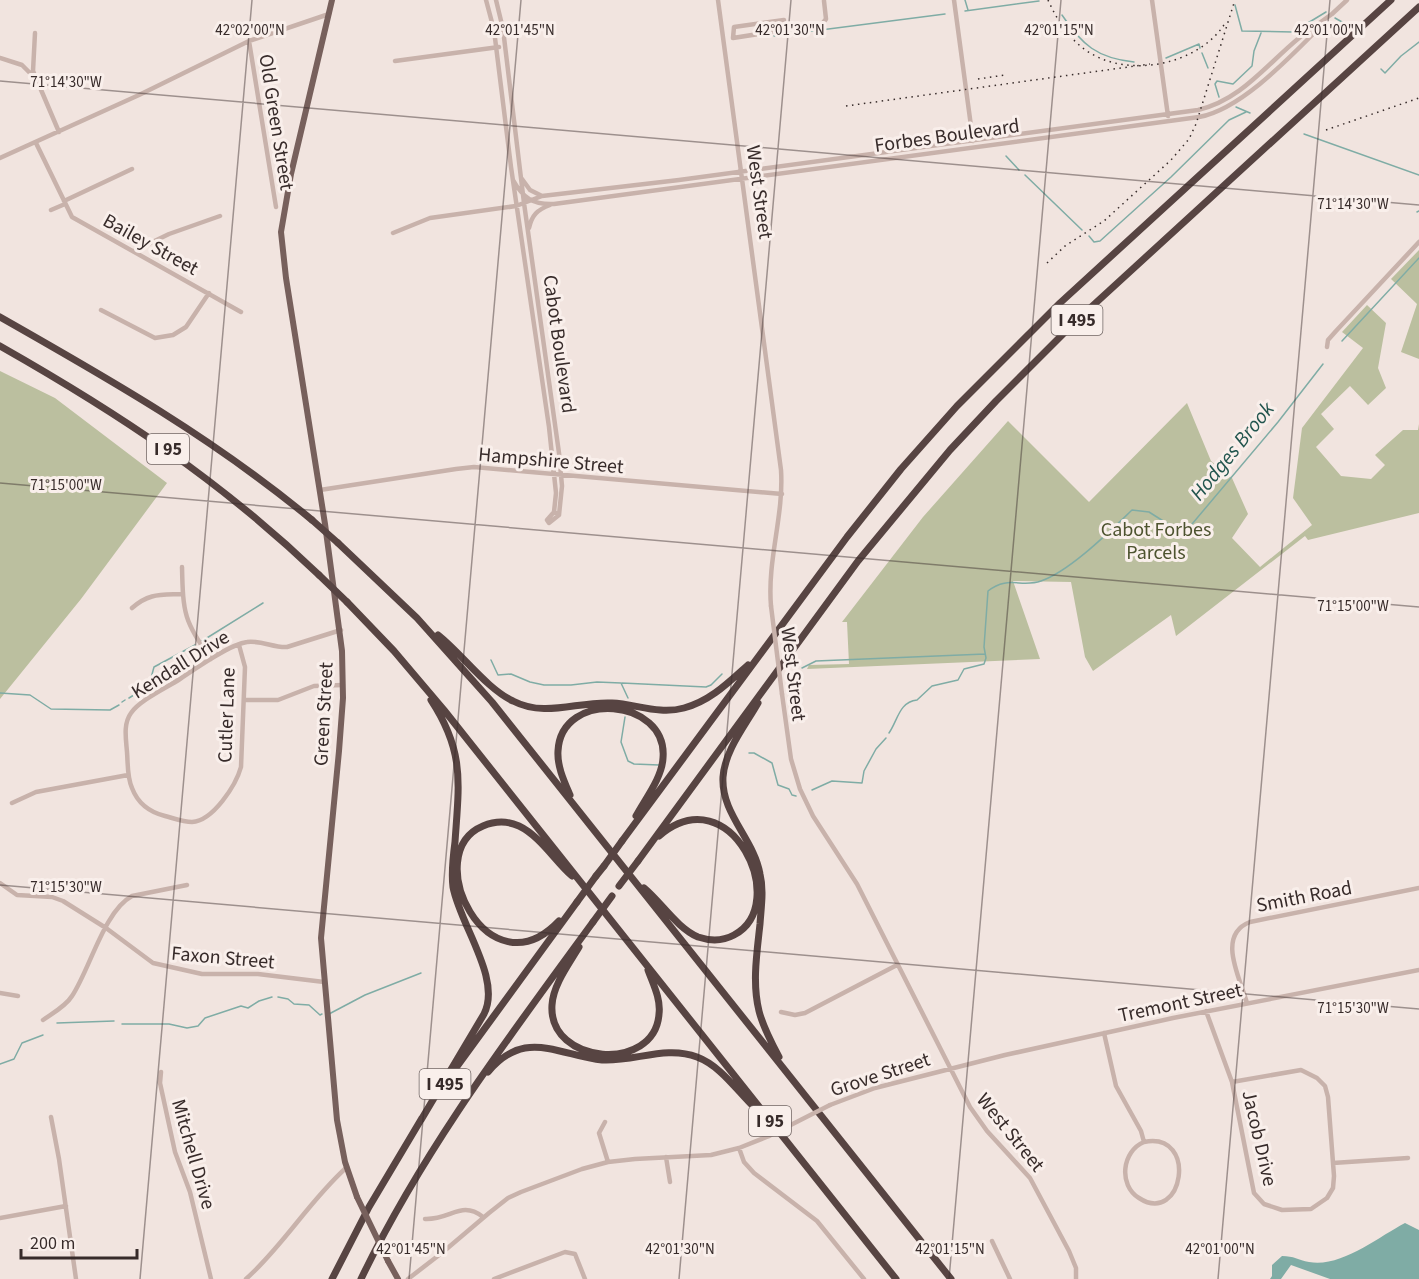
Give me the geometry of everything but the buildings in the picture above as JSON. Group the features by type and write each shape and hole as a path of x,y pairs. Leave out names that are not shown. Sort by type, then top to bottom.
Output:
{"highway":[{"name":"I 495","path":"332,1279 369,1207 454,1070 864,514 957,406 1060,303 1391,0"},
{"name":"I 495","path":"361,1279 407,1191 456,1112 880,532 996,400 1076,321 1419,7"},
{"name":"I 95","path":"0,317 119,384 175,419 251,472 312,520 417,618 474,680 951,1279"},
{"name":"I 95","path":"0,346 92,399 162,445 245,508 320,574 348,602 404,662 896,1279"},
{"path":"417,618 451,645 504,696 523,706 542,710 606,703 660,711 680,709 696,704 714,694 758,655"},
{"path":"404,662 442,718 456,751 459,781 453,882 456,896 487,978 489,992 484,1014 421,1120"},
{"path":"776,672 728,756 724,768 723,785 729,810 754,855 760,873 762,892 756,978 757,1000 763,1024 784,1069"},
{"path":"573,803 561,772 558,756 560,741 568,725 585,713 601,709 623,710 644,718 655,729 661,740 663,764 622,841"},
{"path":"634,880 655,897 687,930 705,939 723,939 737,933 749,920 755,902 755,875 747,854 731,834 710,822 693,820 675,825 656,840 638,861"},
{"path":"577,902 552,929 537,938 518,943 498,938 476,921 463,899 458,872 465,843 473,832 484,825 500,822 516,825 530,834 585,888"},
{"path":"593,922 552,999 554,1021 568,1042 586,1051 609,1054 633,1049 649,1039 658,1023 659,1006 644,962"},
{"path":"456,1112 497,1062 508,1054 520,1049 546,1048 607,1060 677,1053 697,1057 714,1066 773,1124"}],"main road":[{"name":"Green Street","path":"332,0 283,215 282,243 340,630 343,685 339,752 321,938 337,1120 346,1167 357,1197 398,1279"}],"street":[{"path":"393,233 430,218 516,206 527,202 513,180 492,17 486,0"},
{"path":"496,0 505,46 523,195"},
{"name":"West Street","path":"718,0 779,454 782,494 770,579 771,606 793,768 813,816 857,884 976,1118 1030,1178 1069,1251 1076,1268 1076,1279"},
{"path":"954,0 974,147"},
{"path":"1152,0 1169,121"},
{"name":"Forbes Boulevard","path":"527,202 542,196 974,147 1199,117 1219,112 1238,101 1347,0"},
{"path":"723,39 822,24 826,19 824,1"},
{"path":"0,158 249,41 329,14"},
{"name":"Forbes Boulevard","path":"527,202 554,204 973,140 1198,110 1214,106 1236,95 1299,38 1332,14"},
{"path":"733,38 734,27 784,20"},
{"path":"34,33 32,63 34,78 59,132"},
{"name":"Old Green Street","path":"249,41 276,207"},
{"path":"394,60 505,46"},
{"path":"0,58 22,65 34,78"},
{"path":"1198,110 1199,117"},
{"name":"Bailey Street","path":"36,143 72,217 241,312"},
{"path":"51,210 132,168"},
{"path":"520,176 528,188 542,196"},
{"name":"Cabot Boulevard","path":"513,180 542,377 554,474 556,514 562,475 544,331 528,231 527,202"},
{"path":"528,231 531,219 536,212 554,204"},
{"path":"133,251 169,234 220,216"},
{"path":"1328,347 1328,340 1335,331 1419,242"},
{"path":"100,310 155,338 173,335 186,327 209,293"},
{"name":"Hampshire Street","path":"320,490 474,467 782,494"},
{"path":"182,567 185,617 211,659"},
{"path":"132,608 142,599 152,596 182,594"},
{"name":"Kendall Drive","path":"128,775 127,720 135,708 211,659 239,645 251,642 280,648 287,647 340,630"},
{"name":"Cutler Lane","path":"128,775 137,799 150,811 192,822 212,812 238,778 240,766 245,667 239,645"},
{"path":"244,700 278,700 314,686 343,685"},
{"path":"12,803 36,792 128,775"},
{"name":"Faxon Street","path":"0,883 17,895 52,897 63,901 106,928 153,963 166,968 202,974 258,974 324,982"},
{"path":"43,1020 71,998 119,906 132,896 187,885"},
{"name":"Smith Road","path":"1247,1003 1231,948 1234,935 1243,925 1251,921 1419,888"},
{"path":"781,1012 795,1015 805,1013 897,965"},
{"name":"Tremont Street","path":"949,1068 1206,1011 1419,970"},
{"path":"0,993 18,996"},
{"name":"Jacob Drive","path":"1206,1011 1232,1082 1252,1186 1262,1202 1271,1208 1306,1210 1318,1206 1333,1188 1328,1096 1324,1086 1308,1072 1297,1070 1232,1082"},
{"path":"1104,1033 1116,1086 1142,1131 1144,1142"},
{"name":"Grove Street","path":"408,1279 483,1217 508,1198 521,1192 582,1169 608,1162 722,1153 768,1136 860,1092 949,1068"},
{"name":"Mitchell Drive","path":"161,1072 160,1083 175,1152 190,1192 211,1279"},
{"path":"51,1117 76,1279"},
{"path":"605,1122 599,1133 608,1162"},
{"path":"1158,1141 1166,1144 1178,1162 1180,1175 1177,1188 1169,1198 1161,1202 1152,1203 1139,1199 1127,1181 1125,1164 1128,1156 1136,1146 1144,1142 1158,1141"},
{"path":"739,1148 744,1162 754,1173 818,1221 864,1279"},
{"path":"666,1157 670,1182"},
{"path":"1333,1163 1408,1158"},
{"path":"246,1279 281,1245 328,1185 346,1167"},
{"path":"0,1218 66,1206"},
{"path":"425,1219 436,1220 467,1209 483,1217"},
{"path":"992,1240 1010,1279"},
{"path":"495,1279 508,1277 566,1252 571,1252 575,1254 585,1279"}],"green space":[{"path":"1419,250 1419,359 1401,352 1417,304 1391,279"},
{"name":"Cabot Forbes Parcels","path":"1367,305 1386,323 1378,368 1386,388 1368,405 1350,386 1321,414 1334,429 1316,447 1341,476 1371,479 1385,465 1375,455 1403,430 1418,430 1419,424 1419,513 1308,540 1305,536 1176,636 1171,615 1093,671 1085,657 1071,582 1013,581 1040,659 807,669 809,665 849,664 847,622 842,622 923,517 1008,421 1089,502 1187,403 1211,461 1232,478 1248,514 1232,538 1260,567 1312,525 1293,498 1302,428 1363,348 1342,332"},
{"path":"0,371 55,398 167,483 81,599 0,699"}],"water":[{"path":"1405,1223 1419,1230 1419,1279 1330,1279 1291,1265 1281,1279 1270,1279 1272,1265 1282,1256 1321,1263 1334,1260 1359,1250"}],"waterway":[{"path":"965,0 968,10"},
{"path":"965,11 1039,1"},
{"path":"1235,5 1242,31 1293,32 1326,12"},
{"path":"774,36 945,14"},
{"path":"1062,15 1076,34 1092,48 1110,57 1134,62"},
{"path":"1335,18 1342,22"},
{"path":"1219,97 1215,84 1217,81 1233,84 1252,66 1254,51 1261,33"},
{"path":"1381,69 1385,73 1419,42"},
{"path":"1166,58 1199,44 1200,48"},
{"path":"1202,53 1208,68"},
{"path":"1236,107 1250,113"},
{"path":"1089,236 1094,242 1100,241 1171,177 1229,120 1246,112"},
{"path":"1304,134 1419,175"},
{"path":"1006,156 1019,170"},
{"path":"1025,175 1082,230"},
{"name":"Hodges Brook","path":"1342,341 1419,258"},
{"name":"Hodges Brook","path":"889,733 906,704 917,700 932,686 958,680 964,669 984,664 988,591 1002,584 1034,583 1052,576 1089,550 1132,510 1149,512 1179,531 1187,530 1278,422 1323,364"},
{"path":"202,641 263,603"},
{"path":"151,678 154,667 195,645"},
{"path":"802,668 816,661 985,654"},
{"name":"Hodges Brook","path":"491,660 498,675 511,674 544,685 621,683 628,698"},
{"path":"622,683 706,687 722,674"},
{"path":"129,698 142,690 148,682"},
{"path":"0,693 30,695 51,709 110,710 119,705"},
{"name":"Hodges Brook","path":"625,717 621,742 628,761 634,764 659,765"},
{"name":"Hodges Brook","path":"812,790 832,781 862,783 864,771 876,749 886,738"},
{"name":"Hodges Brook","path":"749,753 754,753 772,763 778,785 789,789 792,795 796,796"},
{"path":"329,1014 365,995 421,973"},
{"path":"122,1024 169,1024 187,1028 198,1026 205,1018 241,1006 248,1008 272,997"},
{"path":"278,997 288,999 294,1004 309,1005 320,1015 322,1014"},
{"path":"57,1023 114,1021"},
{"path":"0,1064 14,1059 22,1043 43,1035"}],"railway":[{"path":"1048,0 1055,15 1075,41 1104,60 1122,64 1141,66 1161,64 1180,58 1197,50 1212,39 1224,25"},
{"path":"1047,263 1065,246 1104,221 1171,160 1189,139 1196,124 1234,3"},
{"path":"846,106 1150,64"},
{"path":"978,79 1005,75"},
{"path":"1326,130 1419,98"}]}
